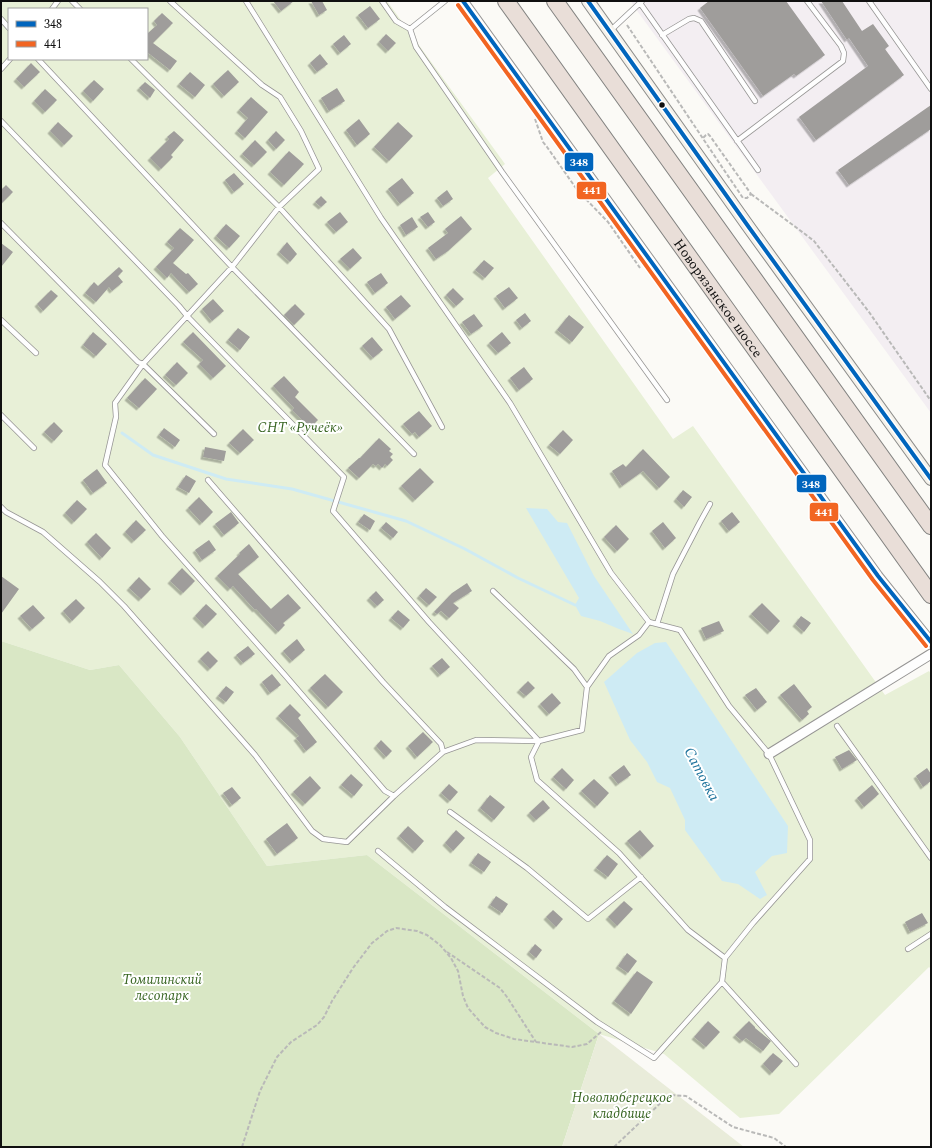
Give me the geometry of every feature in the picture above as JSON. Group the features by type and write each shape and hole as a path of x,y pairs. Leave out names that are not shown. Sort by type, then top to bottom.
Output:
{"highway":[{"name":"Новорязанское шоссе","path":"506,1 931,595"},
{"path":"556,1 931,526"}],"street":[{"path":"463,1 873,570 931,642"},
{"path":"588,1 931,479"},
{"path":"769,754 931,654"}],"lane":[{"path":"170,1 262,85 280,96 301,130 319,169 279,207 232,267 188,317 143,364 115,403 116,417 105,465 162,536 284,674 384,791 394,796"},
{"path":"246,1 381,218 510,403 611,573 649,622 680,630 729,706 769,754 810,840 810,859 753,923 725,958 722,982 654,1058 591,1017 445,907 378,851"},
{"path":"382,1 396,21 410,29 416,47 502,172 667,400"},
{"path":"410,29 445,1"},
{"path":"737,141 843,61 844,53 842,46 807,1"},
{"path":"869,1 931,89"},
{"path":"609,31 641,2 662,35 758,170"},
{"path":"662,35 689,19 694,18 700,21 755,101"},
{"path":"1,19 8,27"},
{"path":"1,69 9,60"},
{"path":"39,60 232,267 414,454"},
{"path":"132,60 279,207 389,329 442,427"},
{"path":"1,121 188,317 344,477 333,511 429,622 539,741"},
{"path":"1,223 138,362 143,364 214,434"},
{"path":"1,320 36,353"},
{"path":"1,415 34,448"},
{"path":"208,480 383,682 441,744 443,752"},
{"path":"657,624 673,574 710,504"},
{"path":"1,507 6,512 43,532 100,582 119,601 255,755 312,831 323,839 347,842 394,796 443,752 476,740 539,741 582,730 587,687 609,656 639,635 649,622"},
{"path":"494,591 574,669 587,687"},
{"path":"837,726 931,858"},
{"path":"539,741 530,757 537,780 619,853 688,930 725,958"},
{"path":"450,812 527,868 588,919 640,877"},
{"path":"908,949 931,934"},
{"path":"722,982 796,1064"}],"path":[{"path":"623,19 743,198 747,198 752,194"},
{"path":"533,113 543,142 578,192 608,222 640,268"},
{"path":"703,138 708,134 710,136 752,194 814,241 869,312 931,401"},
{"path":"242,1147 260,1091 277,1057 291,1042 317,1025 324,1017 332,1001 353,968 375,940 387,931 396,928 417,931 427,935 440,945 451,958 458,971 463,996 468,1008 485,1027 496,1033 514,1039 572,1047 587,1044 607,1028"},
{"path":"444,950 500,988 536,1042"},
{"path":"614,1147 669,1095 686,1096 733,1127 774,1138 786,1147"}],"shaded area":[{"path":"631,1 931,1 931,413 635,8"}],"green space":[{"name":"СНТ «Ручеёк»","path":"1,1 387,1 505,164 488,178 673,439 693,426 885,695 929,671 931,674 931,969 929,967 779,1114 740,1118 664,1054 599,1034 367,855 267,866 180,737 119,665 90,670 1,641"},
{"name":"Томилинский лесопарк","path":"1,641 90,670 119,665 180,737 267,866 367,855 599,1034 562,1147 1,1147"},
{"name":"Новолюберецкое кладбище","path":"599,1034 744,1147 562,1147"}],"water":[{"path":"526,508 547,509 558,522 567,523 594,576 633,634 600,621 581,616 575,605 579,598"},
{"name":"Сатовка","path":"666,642 788,826 787,853 772,856 755,872 767,895 760,899 738,884 722,881 685,830 685,820 670,788 657,782 647,762 630,740 604,682 637,653 655,643"}],"building":[{"path":"273,1 294,1 281,11"},
{"path":"311,1 322,1 327,10 319,15"},
{"path":"709,1 786,1 825,55 796,76 794,74 763,96 700,8"},
{"path":"821,1 842,1 862,31 873,24 889,46 885,49 904,75 816,140 799,117 868,66 849,38 847,40"},
{"path":"370,6 380,19 368,28 358,15"},
{"path":"162,13 173,23 153,43 177,61 170,70 148,53 148,33 157,25 154,21"},
{"path":"386,34 396,43 388,51 379,42"},
{"path":"344,35 351,44 340,53 333,44"},
{"path":"320,54 328,64 317,72 310,63"},
{"path":"31,63 40,72 24,87 16,79"},
{"path":"228,70 239,82 224,96 213,84"},
{"path":"190,72 205,85 195,97 179,84"},
{"path":"94,80 104,89 93,101 83,91"},
{"path":"145,82 155,90 150,98 139,88"},
{"path":"337,88 345,101 329,111 321,98"},
{"path":"45,89 57,100 45,112 34,101"},
{"path":"251,97 268,112 245,138 237,131 248,118 239,110"},
{"path":"931,105 931,129 849,185 838,170"},
{"path":"359,119 370,134 357,145 346,130"},
{"path":"58,122 73,136 64,145 50,131"},
{"path":"398,122 413,136 389,161 374,147"},
{"path":"174,131 184,140 171,155 173,157 161,169 150,158 169,139 167,137"},
{"path":"276,131 285,140 276,149 268,140"},
{"path":"255,140 267,152 254,165 242,154"},
{"path":"289,151 304,164 284,185 270,172"},
{"path":"234,173 244,184 234,192 225,180"},
{"path":"402,178 414,193 400,204 388,189"},
{"path":"6,185 13,192 1,204 1,190"},
{"path":"447,190 453,199 443,206 437,198"},
{"path":"321,196 327,202 321,207 315,202"},
{"path":"340,212 348,222 336,232 327,222"},
{"path":"428,212 435,222 428,227 420,217"},
{"path":"461,216 472,229 448,251 436,259 428,248 448,233 445,229"},
{"path":"412,217 418,227 406,235 400,225"},
{"path":"226,224 240,236 229,248 216,236"},
{"path":"180,228 194,240 173,263 186,274 188,273 198,284 189,292 171,273 167,278 156,267 174,248 167,242"},
{"path":"287,242 297,254 290,262 279,252"},
{"path":"1,243 13,252 1,267"},
{"path":"353,248 362,258 350,269 340,259"},
{"path":"484,260 494,268 485,278 475,270"},
{"path":"119,267 123,271 118,276 123,282 112,291 109,287 96,302 85,293 94,282 98,286"},
{"path":"381,273 388,283 375,293 367,282"},
{"path":"509,287 518,298 505,308 496,296"},
{"path":"453,288 464,299 456,306 446,295"},
{"path":"51,290 58,296 43,311 37,304"},
{"path":"401,295 411,306 395,319 386,307"},
{"path":"213,299 224,311 212,321 202,309"},
{"path":"295,304 305,314 294,325 284,315"},
{"path":"525,313 531,321 522,328 516,320"},
{"path":"474,314 483,326 471,334 462,322"},
{"path":"569,315 584,327 572,342 557,330"},
{"path":"238,328 250,337 240,350 228,340"},
{"path":"93,332 107,344 96,356 83,345"},
{"path":"193,332 226,366 213,378 199,364 203,360 183,342"},
{"path":"502,332 511,343 498,353 489,343"},
{"path":"372,337 383,350 373,358 362,346"},
{"path":"177,362 188,373 176,385 165,375"},
{"path":"524,367 533,379 519,390 510,378"},
{"path":"284,376 299,392 295,397 318,420 310,428 292,410 294,408 273,386"},
{"path":"145,378 157,389 139,408 127,398"},
{"path":"419,411 432,426 419,437 415,432 412,434 403,424"},
{"path":"54,422 63,431 54,441 44,432"},
{"path":"164,428 180,440 175,447 159,435"},
{"path":"243,429 254,440 240,453 229,443"},
{"path":"563,430 573,440 560,454 549,445"},
{"path":"379,438 391,449 389,451 393,454 390,457 393,460 387,466 385,464 382,468 378,464 376,466 373,464 359,478 348,468"},
{"path":"205,447 226,451 224,461 203,457"},
{"path":"643,449 670,477 659,488 643,471 622,486 612,471 623,464 626,467"},
{"path":"420,468 434,482 415,500 401,486"},
{"path":"97,469 107,483 93,493 83,480"},
{"path":"186,475 196,481 189,493 178,487"},
{"path":"683,490 692,497 684,507 676,499"},
{"path":"199,497 213,512 202,523 188,508"},
{"path":"77,500 87,509 74,522 65,513"},
{"path":"231,512 239,523 224,535 215,524"},
{"path":"732,512 740,522 729,531 721,521"},
{"path":"364,514 375,521 370,530 358,522"},
{"path":"136,520 146,530 134,541 125,532"},
{"path":"386,522 398,532 393,538 381,528"},
{"path":"663,522 676,538 665,548 652,531"},
{"path":"616,525 629,539 617,551 604,537"},
{"path":"96,533 111,548 102,558 87,542"},
{"path":"209,540 216,550 202,560 195,550"},
{"path":"249,544 259,557 238,574 271,609 288,594 301,608 283,623 285,625 278,632 233,586 230,589 217,576"},
{"path":"182,568 195,581 183,593 170,581"},
{"path":"1,576 19,589 1,614"},
{"path":"139,577 151,589 141,599 129,588"},
{"path":"467,583 472,591 453,603 459,608 449,618 441,611 437,614 434,612 452,593"},
{"path":"426,588 437,597 429,605 419,596"},
{"path":"376,591 384,600 377,606 369,598"},
{"path":"76,599 85,608 72,621 63,611"},
{"path":"762,603 780,621 770,632 751,614"},
{"path":"206,604 217,614 205,626 195,616"},
{"path":"33,605 45,618 32,629 20,616"},
{"path":"398,610 410,620 403,628 391,618"},
{"path":"801,616 811,623 804,632 795,624"},
{"path":"719,621 724,631 706,639 701,628"},
{"path":"297,639 305,650 292,661 283,651"},
{"path":"248,646 255,654 243,663 236,655"},
{"path":"208,651 218,661 210,669 200,659"},
{"path":"442,658 450,667 440,675 432,666"},
{"path":"272,674 281,685 270,693 262,682"},
{"path":"325,674 343,692 328,707 310,688"},
{"path":"528,681 535,688 526,696 519,690"},
{"path":"794,684 812,707 807,711 809,714 802,720 780,695"},
{"path":"226,686 234,692 226,702 218,696"},
{"path":"756,688 767,702 757,710 745,695"},
{"path":"552,693 561,703 549,714 540,704"},
{"path":"290,704 301,715 298,718 317,742 306,751 296,738 299,736 278,716"},
{"path":"423,732 433,742 417,757 408,746"},
{"path":"381,740 392,751 386,757 376,746"},
{"path":"849,750 857,760 842,769 835,757"},
{"path":"624,765 631,775 618,784 611,775"},
{"path":"562,768 574,780 566,789 553,777"},
{"path":"927,768 931,774 931,781 923,787 916,776"},
{"path":"351,774 363,785 354,796 341,785"},
{"path":"310,776 321,788 305,804 293,792"},
{"path":"594,779 609,793 597,806 581,791"},
{"path":"449,784 458,792 450,801 441,793"},
{"path":"872,785 879,794 864,807 857,798"},
{"path":"232,787 241,798 232,805 223,793"},
{"path":"490,795 505,807 494,820 480,808"},
{"path":"543,800 550,808 536,820 529,813"},
{"path":"287,823 298,838 277,854 266,839"},
{"path":"408,826 424,841 415,851 399,836"},
{"path":"456,830 465,838 453,851 445,843"},
{"path":"640,830 654,846 642,857 627,841"},
{"path":"478,853 491,862 484,872 471,863"},
{"path":"607,855 618,864 608,877 596,868"},
{"path":"496,896 508,904 502,913 490,905"},
{"path":"624,901 633,909 617,926 608,917"},
{"path":"553,910 563,919 556,927 546,917"},
{"path":"922,913 928,923 910,932 905,922"},
{"path":"535,944 542,950 536,958 529,952"},
{"path":"627,953 637,961 628,973 618,966"},
{"path":"637,971 653,982 631,1014 614,1001"},
{"path":"708,1021 720,1032 706,1047 694,1037"},
{"path":"749,1021 771,1041 763,1051 746,1038 742,1041 735,1035"},
{"path":"773,1053 783,1061 772,1073 763,1064"}],"waterway":[{"path":"122,433 153,455 226,479 292,489 406,521 575,605"}],"transit line":[{"name":"348","path":"463,1 878,576 931,642"},
{"name":"348","path":"588,1 931,479"},
{"name":"441","path":"458,5 873,580 926,646"}]}
